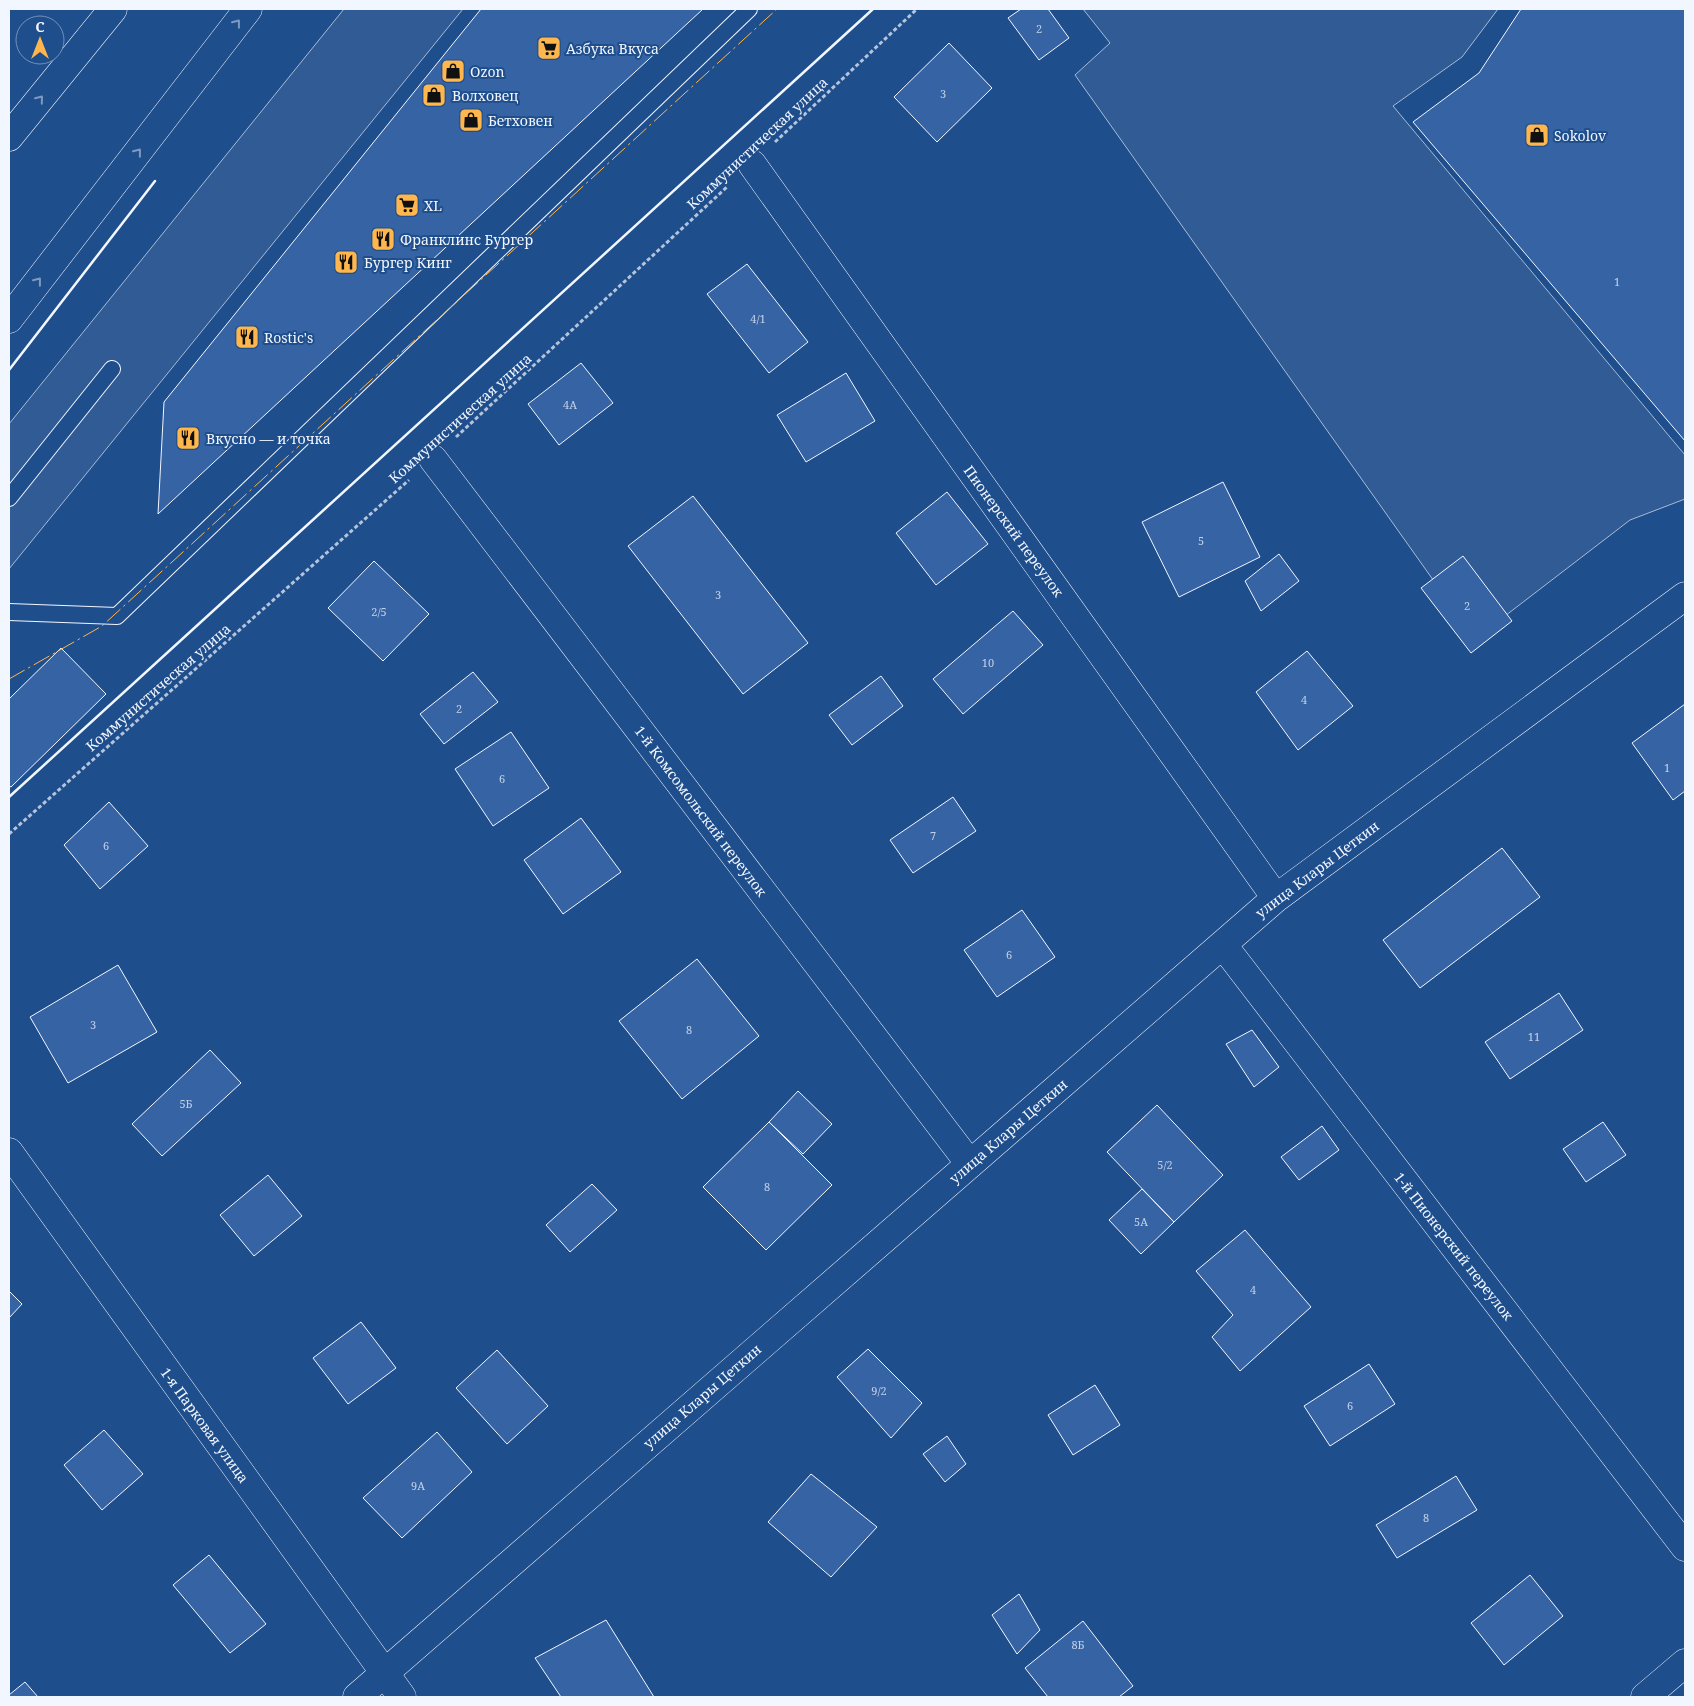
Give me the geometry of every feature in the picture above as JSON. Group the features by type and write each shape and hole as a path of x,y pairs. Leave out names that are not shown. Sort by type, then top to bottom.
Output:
{"main road":[{"path":"9,137 113,9"},
{"path":"9,319 248,9"},
{"name":"Пионерский переулок","path":"752,164 1276,898"},
{"name":"1-й Комсомольский переулок","path":"433,459 970,1164"},
{"name":"улица Клары Цеткин","path":"357,1697 1276,898 1685,596"},
{"name":"1-й Пионерский переулок","path":"1223,945 1685,1547"},
{"name":"1-я Парковая улица","path":"9,1152 402,1697"},
{"path":"1645,1697 1685,1663"}],"lane":[{"path":"9,612 117,616 749,9"},
{"path":"9,498 112,369"}],"path":[{"name":"Коммунистическая улица","path":"9,834 433,459 917,9"}],"shaded area":[{"path":"344,9 463,9 9,569 9,424"},
{"path":"1083,9 1498,9 1462,57 1393,106 1685,455 1685,499 1630,520 1475,639 1075,75 1110,43"}],"building":[{"name":"XL","path":"481,9 703,9 158,514 164,402"},
{"path":"1021,9 1048,9 1069,38 1039,60 1008,18"},
{"path":"1521,9 1685,9 1685,441 1413,122 1479,73"},
{"path":"949,43 992,88 937,142 894,97"},
{"path":"747,264 808,342 769,373 707,294"},
{"path":"581,363 613,403 559,445 528,404"},
{"path":"846,373 875,421 806,462 777,415"},
{"path":"1223,482 1260,557 1179,597 1142,522"},
{"path":"947,492 988,544 936,585 896,533"},
{"path":"693,496 808,643 743,694 628,546"},
{"path":"1279,554 1299,581 1261,611 1245,581"},
{"path":"1463,556 1512,621 1471,653 1421,588"},
{"path":"374,561 429,614 383,661 328,608"},
{"path":"1013,611 1043,645 963,714 933,679"},
{"path":"61,648 106,694 11,787 9,786 9,699"},
{"path":"1307,651 1353,706 1298,750 1256,692"},
{"path":"473,672 498,702 444,744 420,714"},
{"path":"881,676 903,706 852,745 829,715"},
{"path":"1685,704 1685,791 1673,800 1632,743"},
{"path":"511,732 549,788 493,826 455,769"},
{"path":"953,797 976,831 913,873 890,840"},
{"path":"109,802 148,846 100,889 64,845"},
{"path":"581,818 621,872 563,914 524,860"},
{"path":"1502,848 1540,897 1420,988 1383,940"},
{"path":"1022,910 1055,957 997,997 964,950"},
{"path":"697,959 759,1036 682,1099 619,1021"},
{"path":"118,965 157,1032 68,1083 30,1017"},
{"path":"1559,993 1583,1030 1510,1079 1485,1042"},
{"path":"1252,1030 1279,1067 1254,1087 1226,1044"},
{"path":"210,1050 241,1083 162,1156 132,1124"},
{"path":"798,1091 832,1124 803,1154 769,1122"},
{"path":"1157,1105 1223,1175 1174,1222 1107,1152"},
{"path":"769,1122 832,1185 766,1250 703,1187"},
{"path":"1603,1122 1626,1155 1586,1182 1563,1149"},
{"path":"1322,1126 1339,1150 1299,1180 1281,1157"},
{"path":"268,1175 302,1216 254,1256 220,1215"},
{"path":"592,1184 617,1210 570,1252 546,1225"},
{"path":"1142,1189 1174,1222 1141,1254 1109,1220"},
{"path":"1245,1230 1311,1307 1240,1371 1212,1337 1233,1315 1196,1271"},
{"path":"9,1291 22,1304 9,1318"},
{"path":"361,1322 396,1368 348,1404 313,1358"},
{"path":"868,1349 922,1403 891,1438 837,1377"},
{"path":"497,1350 548,1406 507,1444 456,1388"},
{"path":"1369,1364 1395,1404 1330,1446 1304,1406"},
{"path":"1095,1385 1120,1425 1073,1455 1048,1415"},
{"path":"104,1430 143,1474 102,1510 64,1465"},
{"path":"437,1432 472,1472 402,1538 363,1498"},
{"path":"947,1436 966,1464 945,1482 923,1454"},
{"path":"811,1474 877,1527 831,1577 768,1522"},
{"path":"1456,1476 1477,1510 1397,1558 1376,1525"},
{"path":"209,1555 266,1624 230,1653 173,1585"},
{"path":"1530,1575 1563,1616 1504,1665 1471,1623"},
{"path":"1019,1594 1040,1630 1017,1654 992,1615"},
{"path":"606,1620 654,1697 561,1697 535,1658"},
{"path":"1083,1621 1133,1686 1119,1697 1048,1697 1025,1668"},
{"path":"25,1682 38,1697 9,1697 9,1695"}],"wall":[{"path":"9,797 873,9"},
{"path":"9,370 155,181"}],"power":[{"path":"9,679 102,626 777,9"}],"place":[{"name":"Азбука Вкуса","path":"549,48"},
{"name":"Ozon","path":"453,71"},
{"name":"Волховец","path":"434,95"},
{"name":"Бетховен","path":"471,120"},
{"name":"Sokolov","path":"1537,135"},
{"name":"XL","path":"407,205"},
{"name":"Франклинс Бургер","path":"383,239"},
{"name":"Бургер Кинг","path":"346,262"},
{"name":"Rostic's","path":"247,337"},
{"name":"Вкусно — и точка","path":"188,438"}]}
